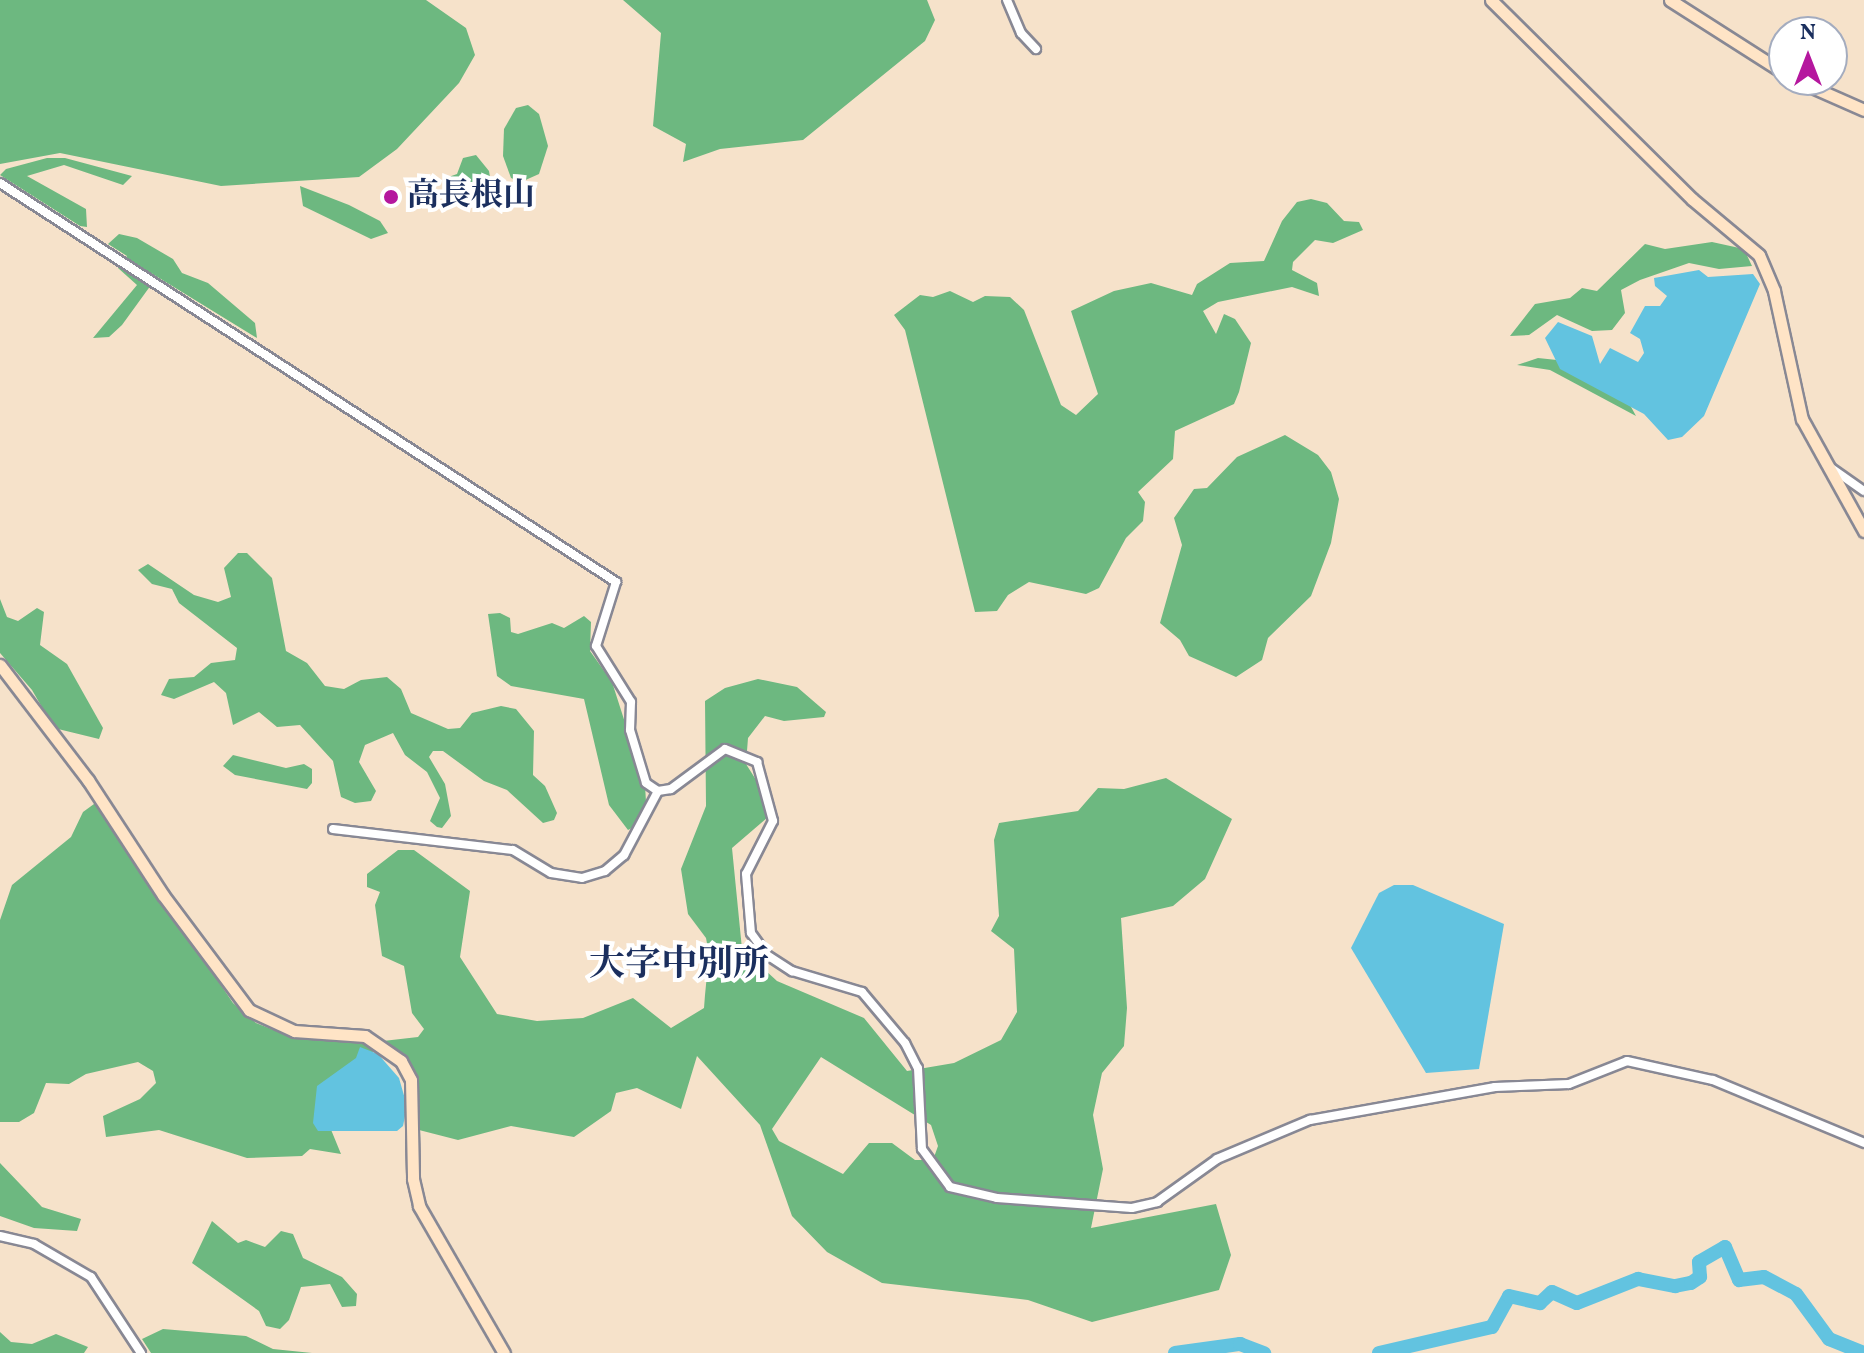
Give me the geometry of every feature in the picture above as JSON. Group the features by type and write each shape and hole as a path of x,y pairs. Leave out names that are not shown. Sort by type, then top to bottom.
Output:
{"street":[{"path":"1007,0 1021,33 1036,49"},
{"path":"1491,0 1692,199 1759,255 1774,291 1798,407 1823,463 1864,531"},
{"path":"1670,0 1768,63"},
{"path":"1832,96 1864,110"},
{"path":"0,183 616,582 596,646 631,702 630,730 646,783 658,791"},
{"path":"1823,463 1864,491"},
{"path":"0,665 88,780 163,895 249,1010 294,1031 365,1036 401,1061 411,1080 413,1179 419,1206 504,1353"},
{"path":"333,829 513,850 551,873 582,878 605,871 624,855 658,791 686,780 701,763 725,749 757,762 773,821 746,874 751,933 767,955 792,971 862,992 882,1013 918,1068 922,1149 940,1179 963,1193 1132,1208 1157,1202 1217,1159 1310,1120 1495,1087 1569,1084 1627,1061 1713,1080 1864,1143"},
{"path":"0,1236 34,1244 91,1277 141,1353"}],"green space":[{"path":"0,0 426,0 466,28 475,55 459,83 397,149 359,177 221,186 60,153 0,164"},
{"path":"623,0 927,0 935,20 925,41 803,140 720,149 683,162 686,144 653,126 661,33"},
{"path":"528,105 539,114 548,146 539,174 521,182 511,178 503,156 504,129 516,108"},
{"path":"476,155 489,171 491,183 484,192 473,200 443,193 443,179 457,174 463,158"},
{"path":"47,158 65,158 132,176 123,185 64,165 27,176 86,209 87,227 80,226 0,175 6,169"},
{"path":"300,186 380,221 388,233 371,239 303,206"},
{"path":"1311,199 1327,203 1344,221 1359,222 1363,230 1333,243 1315,240 1293,262 1292,270 1317,283 1319,296 1292,287 1218,302 1203,311 1216,334 1224,314 1235,319 1251,343 1239,392 1234,404 1175,431 1173,459 1138,492 1145,502 1143,521 1126,538 1099,588 1086,594 1029,582 1008,595 997,611 975,612 905,330 894,315 920,295 933,297 950,291 973,302 985,296 1010,297 1024,310 1061,405 1076,415 1098,394 1071,311 1114,291 1151,283 1192,295 1197,284 1230,263 1264,261 1282,221 1297,202"},
{"path":"119,234 137,238 173,259 182,273 208,283 255,323 257,338 151,273 151,285 122,325 109,337 93,338 137,285 118,268 127,256 108,244"},
{"path":"1712,242 1744,249 1752,266 1719,269 1689,263 1640,280 1621,290 1625,313 1612,330 1592,331 1557,315 1529,335 1510,336 1535,304 1570,298 1582,288 1597,291 1645,244 1665,249"},
{"path":"1538,358 1557,360 1630,405 1636,416 1550,370 1517,365"},
{"path":"1285,435 1318,455 1331,472 1339,499 1331,543 1311,596 1268,638 1262,660 1236,677 1189,656 1180,640 1160,623 1182,545 1174,518 1194,489 1207,488 1237,457"},
{"path":"238,553 247,553 272,578 286,651 307,663 325,686 344,689 361,680 387,677 401,689 411,713 448,729 460,728 472,713 501,706 516,709 534,731 533,775 545,786 557,813 554,820 543,823 507,790 484,781 443,751 433,751 429,757 445,784 451,816 442,828 437,827 430,821 440,798 427,772 405,755 393,733 365,745 359,762 376,791 371,801 355,803 341,797 333,761 300,725 277,727 259,712 233,725 226,693 214,682 174,699 161,695 169,679 194,677 211,663 235,660 237,648 179,603 172,589 152,584 138,570 148,564 194,595 218,602 231,597 224,568"},
{"path":"0,599 7,617 18,621 37,608 44,612 40,645 67,664 103,728 99,739 54,728 32,690 0,653"},
{"path":"500,613 510,618 511,632 518,634 552,623 564,628 584,616 591,622 590,651 612,682 645,785 646,802 634,827 628,830 609,805 584,699 511,686 497,676 488,614"},
{"path":"758,679 797,687 826,712 824,717 784,721 765,716 748,738 746,764 765,794 768,817 732,848 742,949 777,981 864,1018 907,1071 954,1063 1001,1040 1017,1012 1014,949 991,931 999,916 994,840 999,823 1078,811 1098,788 1124,789 1166,778 1232,819 1205,879 1173,906 1121,918 1127,1008 1124,1046 1102,1073 1093,1115 1103,1169 1091,1228 1216,1204 1231,1255 1219,1290 1092,1322 1028,1300 882,1283 827,1252 792,1216 760,1125 697,1056 681,1109 637,1088 616,1093 611,1111 574,1137 511,1126 458,1140 419,1130 415,1073 406,1058 383,1041 418,1037 424,1029 412,1013 404,966 382,956 375,905 380,892 367,887 367,874 398,850 414,850 470,891 460,957 497,1014 537,1021 583,1018 633,998 671,1028 704,1008 709,954 706,938 688,914 681,869 706,806 705,701 725,688","holes":["821,1057 931,1125 938,1146 933,1160 915,1160 892,1143 869,1143 843,1174 779,1141 772,1129"]},
{"path":"233,755 286,768 304,764 312,769 312,783 307,789 235,775 223,766"},
{"path":"99,804 233,1003 256,1023 284,1034 369,1040 374,1050 325,1115 341,1154 310,1149 302,1156 247,1158 159,1130 106,1137 103,1116 140,1099 156,1083 153,1071 138,1062 86,1074 69,1084 46,1083 34,1113 19,1122 0,1122 0,920 12,885 71,837 83,812"},
{"path":"0,1163 42,1207 81,1219 77,1231 34,1228 0,1216"},
{"path":"212,1221 238,1243 246,1240 265,1247 281,1231 293,1234 303,1258 342,1277 357,1294 356,1306 342,1307 330,1284 301,1287 289,1320 280,1329 266,1326 259,1311 192,1263"},
{"path":"163,1329 246,1336 273,1349 312,1353 151,1353 142,1339"},
{"path":"0,1332 11,1342 32,1344 56,1334 88,1347 84,1353 0,1353"}],"water":[{"path":"1699,270 1708,277 1753,274 1760,284 1704,416 1682,437 1668,440 1644,414 1560,369 1545,338 1558,322 1592,336 1600,364 1610,348 1638,362 1644,353 1640,339 1630,333 1645,306 1660,306 1667,296 1655,286 1654,278"},
{"path":"1394,885 1413,885 1504,924 1479,1069 1426,1073 1351,948 1379,893"},
{"path":"360,1047 378,1054 399,1078 407,1106 403,1126 397,1131 318,1131 313,1123 317,1086 356,1058"}],"waterway":[{"path":"1379,1353 1492,1327 1509,1296 1540,1303 1552,1292 1577,1303 1638,1279 1675,1286 1691,1283 1700,1277 1699,1262 1725,1247 1739,1280 1764,1277 1796,1294 1829,1339 1863,1353"},
{"path":"1175,1353 1240,1344 1264,1353"}],"place":[{"name":"高長根山","path":"391,197"}],"district":[{"name":"大字中別所","path":"679,967"}]}
